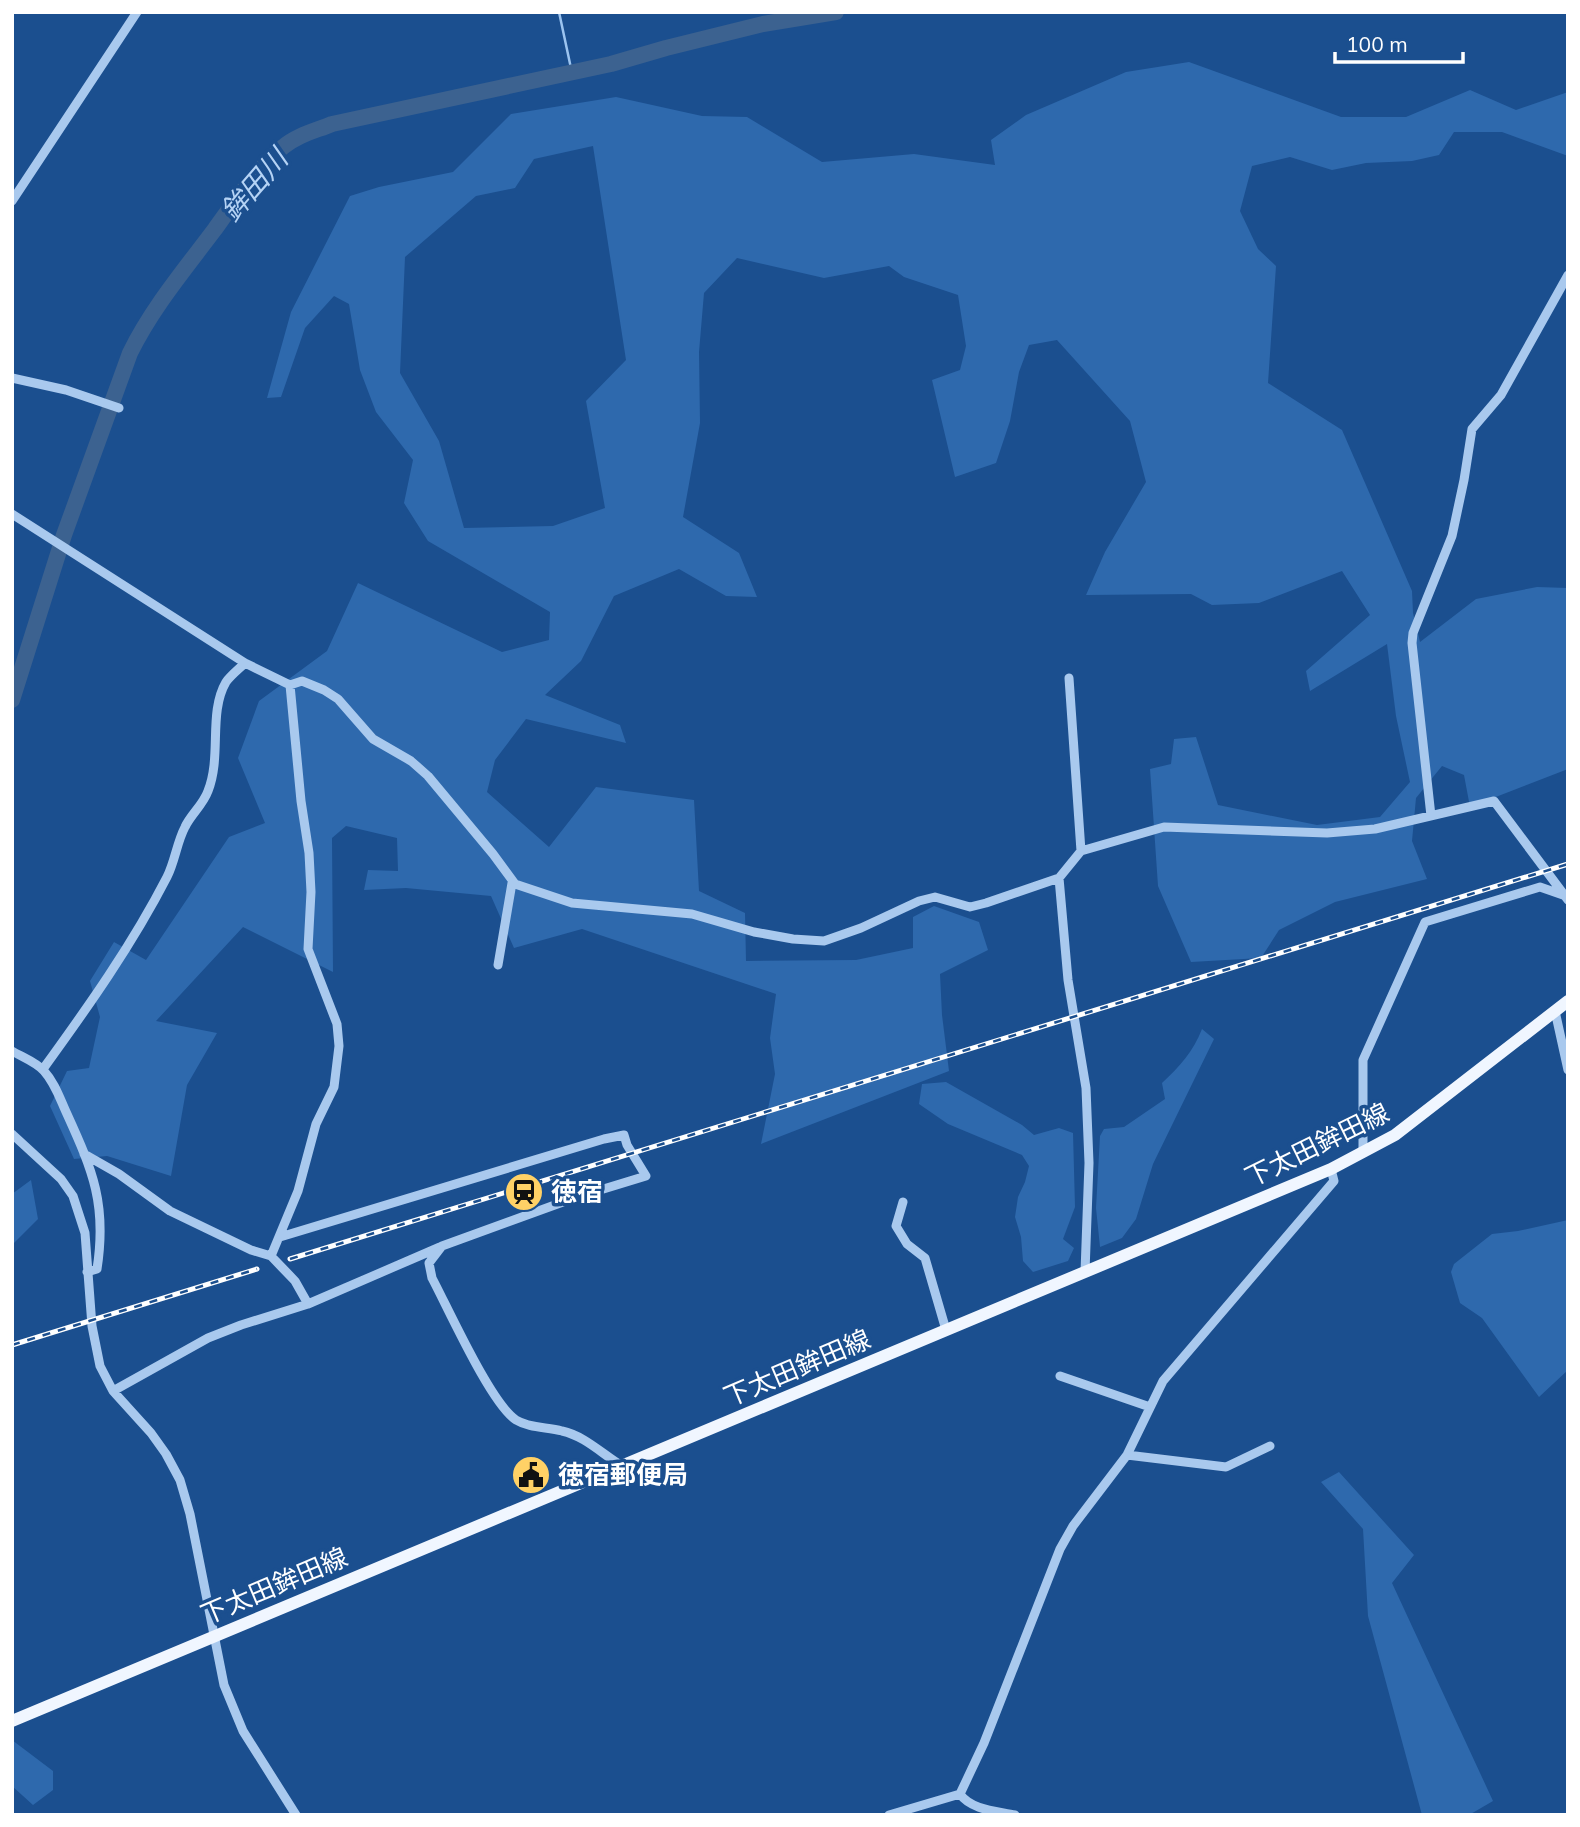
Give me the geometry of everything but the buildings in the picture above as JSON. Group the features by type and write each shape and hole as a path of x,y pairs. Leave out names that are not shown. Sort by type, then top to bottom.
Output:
{"main road":[{"name":"下太田鉾田線","path":"12,1721 1331,1168 1395,1135 1568,1001"}],"street":[{"path":"12,201 137,12"},
{"path":"1431,816 1413,633 1452,536 1472,429 1501,395 1568,275"},
{"path":"12,378 66,390 119,408"},
{"path":"12,514 245,663 290,685 302,681 338,699 373,739 411,761 428,776 494,854 512,883 572,903 692,914 754,932 824,941 861,928 919,901 935,897 970,907 1059,878 1081,851 1164,827 1327,833 1375,829 1494,801 1566,898"},
{"path":"43,1069 121,958 169,874 186,825 202,804 209,789 216,761 219,700 227,680 245,663"},
{"path":"1069,678 1081,851"},
{"path":"271,1256 298,1191 316,1125 334,1087 339,1046 337,1024 308,949 311,892 309,853 300,801 290,685"},
{"path":"1059,878 1068,980 1084,1068 1089,1163 1085,1272"},
{"path":"498,965 512,883"},
{"path":"1363,1153 1363,1060 1425,922 1540,887 1566,898"},
{"path":"1555,1011 1568,1070"},
{"path":"12,1051 43,1069 52,1083 84,1154 99,1198 102,1227 97,1269 86,1272"},
{"path":"12,1134 61,1179 73,1196 85,1233 90,1310 100,1366 113,1391 151,1433 180,1480 190,1514 218,1664 231,1703 243,1731 296,1815"},
{"path":"113,1391 208,1338 308,1304 442,1246 574,1198 646,1176 624,1135 280,1237"},
{"path":"84,1154 119,1174 170,1212 251,1250 271,1256 295,1281 308,1304"},
{"path":"890,1815 960,1794 995,1717 1060,1549 1073,1526 1127,1455 1163,1381 1334,1181 1331,1168"},
{"path":"903,1202 896,1226 907,1244 925,1258 946,1330"},
{"path":"442,1246 429,1263 432,1278 498,1403 516,1420 584,1439 622,1466"},
{"path":"1060,1376 1150,1407"},
{"path":"1127,1455 1226,1467 1270,1446"},
{"path":"960,1794 964,1801 1015,1815"}],"shaded area":[{"path":"1189,62 1341,117 1406,117 1470,90 1516,110 1568,92 1568,156 1502,132 1454,132 1439,155 1412,161 1366,163 1332,170 1290,157 1252,166 1240,211 1258,249 1276,266 1268,383 1342,430 1412,591 1413,613 1420,642 1476,599 1537,587 1568,588 1568,769 1470,807 1464,775 1442,766 1416,798 1412,841 1427,879 1335,902 1279,930 1261,958 1191,962 1158,886 1150,769 1171,764 1174,739 1196,737 1218,805 1317,825 1380,817 1410,782 1396,716 1387,644 1310,691 1306,671 1370,615 1342,571 1259,603 1212,605 1191,594 1086,595 1105,552 1146,482 1130,421 1057,340 1029,345 1019,372 1010,421 996,463 955,477 932,380 960,370 966,346 958,295 904,277 889,266 824,278 737,258 704,293 699,352 700,423 683,517 739,553 757,597 726,596 679,569 614,596 581,661 545,695 620,725 626,743 526,719 495,760 487,792 549,847 596,787 694,800 699,891 745,913 746,961 856,960 913,948 913,917 934,906 979,922 988,950 940,974 949,1071 761,1144 775,1074 770,1038 776,994 582,929 514,948 491,896 406,888 364,890 368,870 398,871 397,838 346,826 332,838 333,972 243,927 156,1021 217,1033 187,1085 171,1176 107,1156 74,1159 50,1106 67,1071 89,1068 100,1017 90,981 114,942 146,960 229,837 265,823 238,758 259,701 327,651 358,583 502,652 549,640 550,612 428,541 404,503 413,460 376,412 360,370 349,304 334,296 305,328 281,397 267,398 291,312 350,196 379,187 453,172 511,114 616,97 702,116 747,117 822,162 914,154 995,165 991,140 1026,115 1126,72","holes":["593,146 626,360 586,401 605,508 553,526 464,528 439,441 400,373 405,257 476,196 515,188 534,159"]},
{"path":"1202,1029 1214,1039 1153,1164 1136,1219 1122,1238 1100,1247 1096,1208 1100,1136 1104,1129 1124,1127 1165,1099 1162,1083 1185,1058"},
{"path":"946,1082 1022,1125 1034,1135 1059,1128 1073,1133 1075,1207 1063,1239 1074,1248 1068,1261 1033,1272 1023,1261 1021,1237 1015,1217 1018,1197 1029,1166 1022,1155 948,1124 919,1104 922,1084"},
{"path":"31,1180 38,1219 12,1245 12,1194"},
{"path":"1568,1220 1568,1370 1539,1397 1482,1318 1460,1303 1451,1272 1454,1264 1492,1234"},
{"path":"1339,1472 1414,1555 1392,1583 1493,1801 1469,1815 1422,1815 1368,1616 1363,1529 1321,1482"},
{"path":"12,1740 53,1771 53,1790 33,1805 12,1786"}],"waterway":[{"path":"559,12 572,73"},
{"name":"鉾田川","path":"12,700 64,535 130,353 148,320 181,274 247,186 283,147 300,136 332,124 611,64 763,24 836,12"}],"railway":[{"path":"290,1259 1568,864"},
{"path":"12,1345 257,1269"}],"place":[{"name":"徳宿","path":"524,1192"},
{"name":"徳宿郵便局","path":"531,1475"}]}
